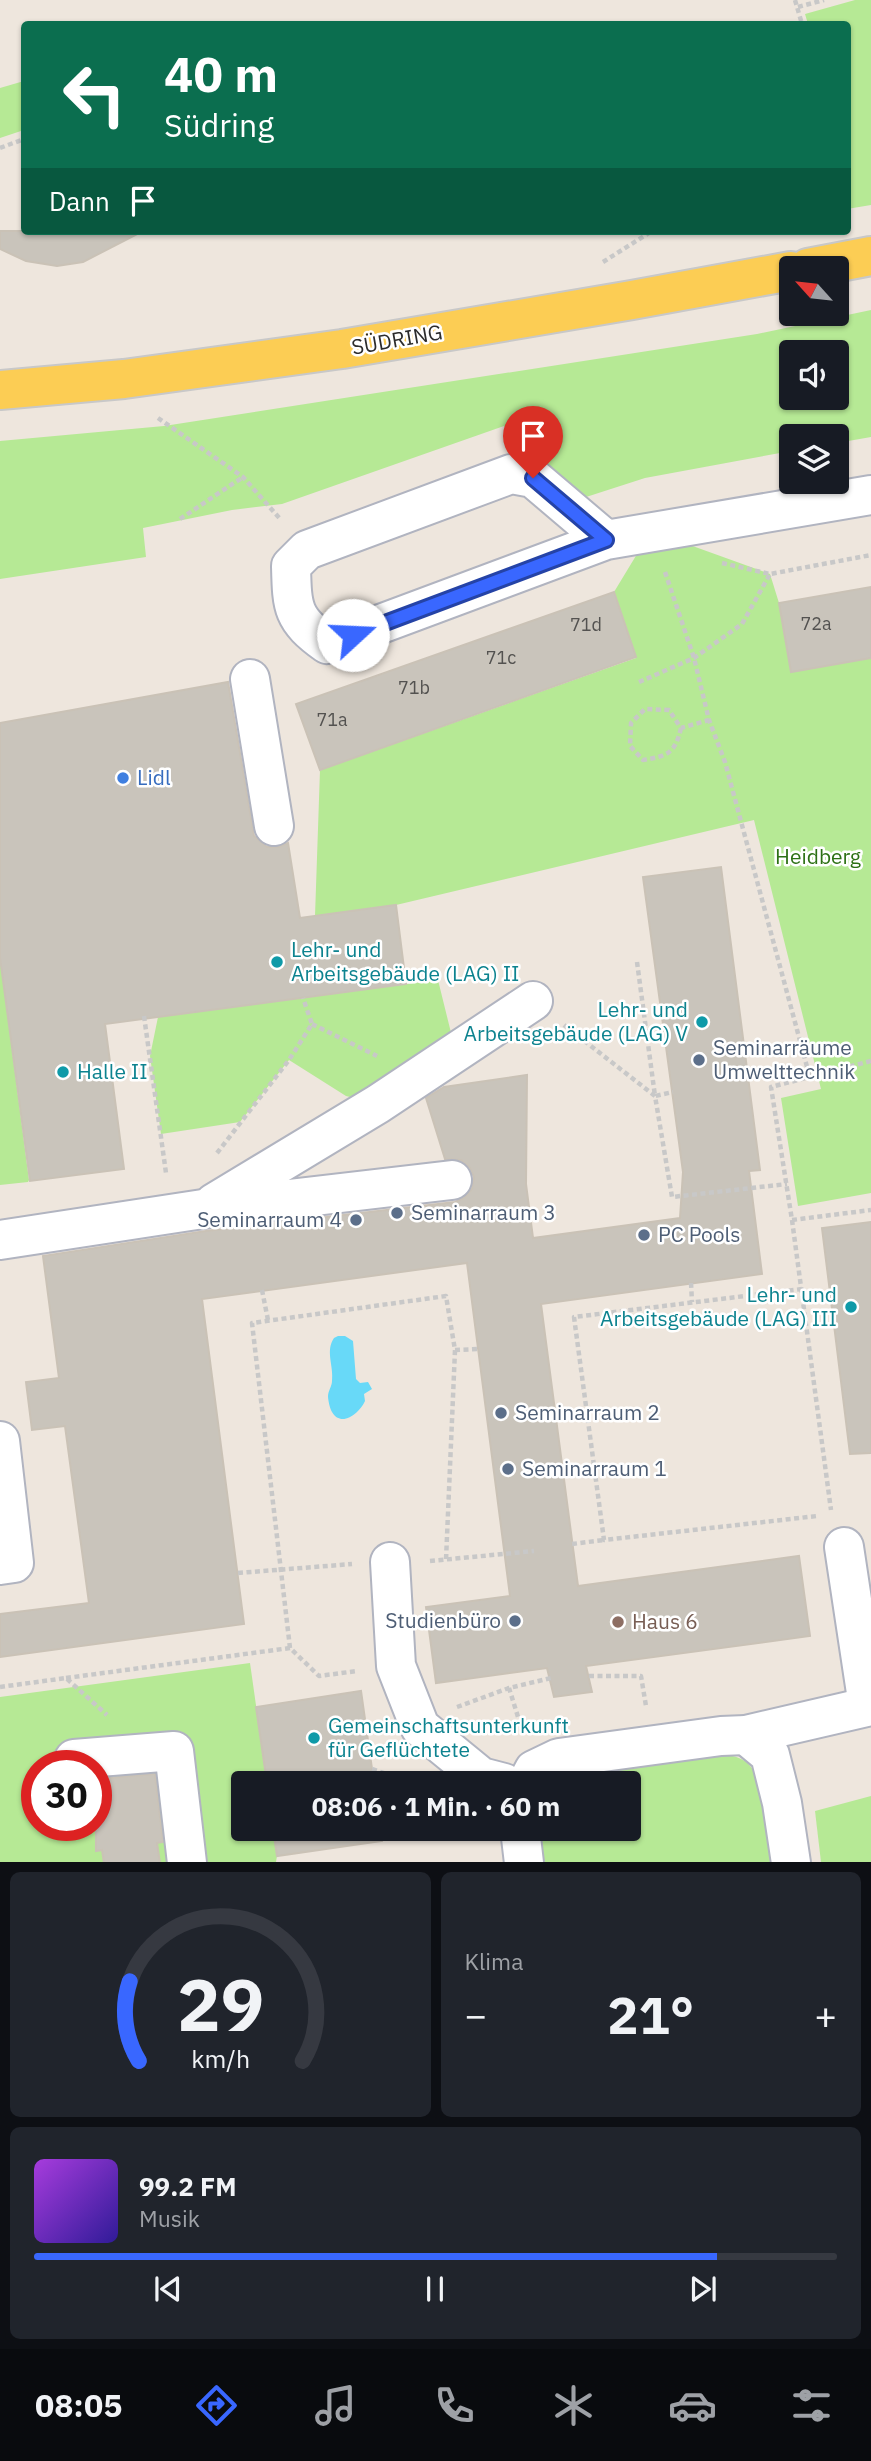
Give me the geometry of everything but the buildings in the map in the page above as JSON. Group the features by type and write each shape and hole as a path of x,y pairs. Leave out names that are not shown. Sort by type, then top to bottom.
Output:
{"main road":[{"path":"849,260 871,256"},
{"name":"SÜDRING","path":"0,390 124,379 342,349 779,273"}],"street":[{"path":"606,540 533,478 511,474 307,550 290,566 292,604 307,629 327,645 606,540 871,495"},
{"path":"250,679 274,826"},
{"path":"187,1212 419,1077 533,1001"},
{"path":"0,1240 187,1212 452,1180"},
{"path":"0,1441 14,1563 0,1565"},
{"path":"536,1771 559,1758 746,1735 869,1706 838,1531"},
{"path":"390,1562 396,1666 420,1727 474,1771"},
{"path":"746,1735 769,1755 782,1802 791,1862"},
{"path":"112,1756 174,1751 187,1862"},
{"path":"521,1841 524,1862"}],"path":[{"path":"795,0 801,21"},
{"path":"797,7 824,0"},
{"path":"0,148 21,140"},
{"path":"601,263 646,235"},
{"path":"158,418 243,477 307,550"},
{"path":"180,519 243,477"},
{"path":"651,531 694,658 709,720 725,762 810,1078"},
{"path":"715,561 727,566 770,573 871,555"},
{"path":"639,682 694,658 742,624 770,573"},
{"path":"645,709 669,710 681,728 677,745 664,756 643,760 630,746 631,723 645,709"},
{"path":"681,728 709,720"},
{"path":"637,962 655,1096 673,1197 787,1184"},
{"path":"303,998 312,1024 419,1077"},
{"path":"533,1001 655,1096"},
{"path":"144,1016 187,1212"},
{"path":"209,1163 289,1060 312,1024"},
{"path":"572,1544 604,1540 838,1531 771,1087 871,1062"},
{"path":"655,1096 673,1092"},
{"path":"792,1220 871,1210"},
{"path":"691,1283 692,1302"},
{"path":"604,1540 573,1317 802,1289"},
{"path":"262,1290 268,1320"},
{"path":"396,1666 319,1676 290,1648 252,1323 446,1296 455,1350 446,1560"},
{"path":"455,1350 478,1349"},
{"path":"0,1687 290,1648"},
{"path":"589,1676 641,1676"},
{"path":"66,1678 150,1753"},
{"path":"420,1727 463,1704 509,1688 551,1678"},
{"path":"509,1688 521,1771"}],"green space":[{"path":"855,0 871,0 871,205 851,208 851,21 807,21 805,14"},
{"path":"21,82 21,131 0,138 0,88"},
{"path":"871,310 871,437 849,441 849,424 779,424 779,453 645,478 583,498 523,457 504,426 282,504 232,510 143,528 146,557 0,579 0,441 164,426 795,326 849,326 849,315"},
{"name":"Heidberg","path":"651,531 770,574 779,603 871,658 871,1193 798,1206 781,1098 821,1089 754,820 396,905 315,916 320,770 636,658 614,592"},
{"path":"0,958 29,1180 0,1185"},
{"path":"438,980 456,1053 378,1104 346,1096 289,1060 240,1122 161,1134 150,1056 158,1017"},
{"path":"250,1663 265,1771 231,1771 231,1841 275,1841 276,1862 0,1862 0,1697"},
{"path":"728,1755 746,1762 756,1776 763,1799 771,1862 540,1862 537,1841 641,1841 641,1771 610,1771"},
{"path":"871,1796 871,1862 821,1862 815,1811"}],"water":[{"path":"345,1336 353,1341 356,1379 360,1383 368,1382 372,1389 364,1394 365,1401 360,1409 346,1419 336,1417 328,1398 332,1383 330,1348 334,1338"}],"place":[{"name":"Lidl","path":"123,778"},
{"name":"Lehr- und Arbeitsgebäude (LAG) II","path":"277,962"},
{"name":"Lehr- und Arbeitsgebäude (LAG) V","path":"702,1022"},
{"name":"Seminarräume Umwelttechnik","path":"699,1060"},
{"name":"Halle II","path":"63,1072"},
{"name":"Seminarraum 3","path":"397,1213"},
{"name":"Seminarraum 4","path":"356,1220"},
{"name":"PC Pools","path":"644,1235"},
{"name":"Lehr- und Arbeitsgebäude (LAG) III","path":"851,1307"},
{"name":"Seminarraum 2","path":"501,1413"},
{"name":"Seminarraum 1","path":"508,1469"},
{"name":"Studienbüro","path":"515,1621"},
{"name":"Haus 6","path":"618,1622"},
{"name":"Gemeinschaftsunterkunft für Geflüchtete","path":"314,1738"}],"route":[{"path":"353,635 606,540 533,478"}]}
